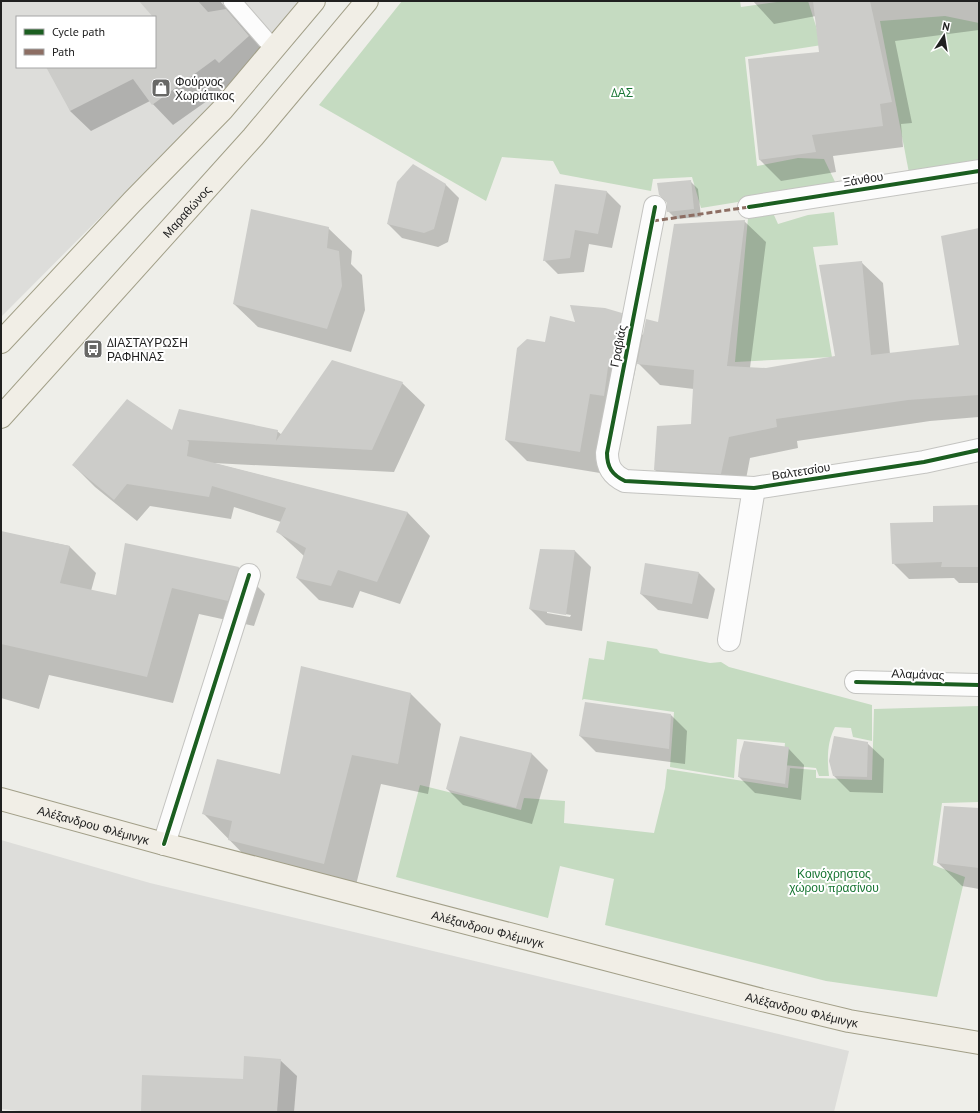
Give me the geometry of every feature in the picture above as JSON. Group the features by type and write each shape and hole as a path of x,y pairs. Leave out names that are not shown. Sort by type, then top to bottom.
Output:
{"main road":[{"path":"1,342 132,202 223,109 314,1"},
{"name":"Μαραθώνος","path":"1,417 253,136 367,1"},
{"name":"Αλέξανδρου Φλέμινγκ","path":"1,798 164,844 769,1002 849,1021 979,1044"}],"street":[{"name":"Ξάνθου","path":"749,207 979,171"},
{"name":"Γραβιάς","path":"625,480 618,477 611,471 607,462 607,453 655,207"},
{"name":"Βαλτετσίου","path":"625,480 754,488 924,462 979,450"},
{"path":"729,640 754,488"},
{"path":"164,844 249,575"},
{"name":"Αλαμάνας","path":"856,682 979,685"}],"lane":[{"path":"232,1 274,49"}],"shaded area":[{"path":"1,1 308,1 257,60 1,317"},
{"path":"1,840 150,883 849,1051 834,1112 30,1112 1,1109"}],"green space":[{"name":"ΔΑΣ","path":"402,1 740,1 741,7 784,1 808,1 822,45 745,57 757,166 798,158 824,159 837,186 701,208 692,177 653,179 651,191 560,174 553,161 502,157 486,201 319,105"},
{"path":"945,16 979,23 979,160 909,173 880,21"},
{"path":"769,204 778,224 808,215 834,212 838,245 813,247 832,357 735,362 749,207"},
{"path":"607,641 657,649 660,653 710,663 721,662 729,667 872,705 872,741 853,737 851,728 835,727 830,739 828,751 829,776 819,776 816,768 783,765 785,743 737,739 734,778 670,767 674,712 584,699 582,700 589,658 604,660"},
{"name":"Κοινόχρηστος χώρου πρασίνου","path":"979,706 979,802 942,803 933,865 965,877 937,997 826,981 605,925 614,879 560,866 548,918 396,877 420,785 521,810 524,798 565,801 564,823 654,833 665,788 667,769 788,788 790,768 816,770 816,778 872,780 874,709"}],"building":[{"path":"139,1 198,1 208,12 226,9 249,36 219,63 215,59 152,105 133,79 70,111 47,68 156,68 156,16 152,16"},
{"path":"813,1 870,1 892,102 880,104 883,126 812,135 816,152 759,160 748,59 819,52"},
{"path":"413,164 446,184 434,229 424,233 387,224 397,182"},
{"path":"691,180 694,209 667,212 667,203 659,195 657,183"},
{"path":"555,184 607,191 598,234 575,230 570,258 543,261"},
{"path":"251,209 329,227 327,248 339,251 342,286 327,329 233,304"},
{"path":"745,220 727,366 766,368 835,356 819,265 862,261 871,355 959,345 941,236 979,228 979,395 908,400 776,419 777,427 729,437 721,474 654,470 657,426 691,424 694,370 637,364 646,319 658,322 674,224"},
{"path":"570,305 605,308 622,313 612,361 609,360 604,396 590,394 580,452 505,440 517,348 527,339 545,342 550,316 575,322"},
{"path":"332,360 403,382 372,450 187,440 189,442 187,456 408,512 377,582 338,570 331,586 296,578 306,548 276,532 286,508 212,486 209,497 127,484 114,500 72,465 127,399 172,430 179,409 278,430 276,441"},
{"path":"979,505 979,567 941,567 942,562 892,564 890,523 933,522 933,506"},
{"path":"1,531 70,546 60,583 116,595 125,543 239,567 228,601 172,588 147,677 1,644"},
{"path":"540,549 575,550 566,615 529,609"},
{"path":"645,563 699,572 692,604 640,594"},
{"path":"301,666 411,693 398,764 352,755 324,864 228,840 232,821 202,814 217,759 280,774"},
{"path":"585,702 671,714 669,749 579,736"},
{"path":"460,736 532,753 516,808 446,789"},
{"path":"834,736 868,742 867,777 833,776 829,761"},
{"path":"744,741 789,747 785,784 738,777 740,755"},
{"path":"944,806 979,808 979,868 937,863"},
{"path":"244,1056 281,1059 277,1112 141,1112 142,1075 243,1079"}],"marked path":[{"path":"653,221 749,207"}],"cycle path":[{"path":"749,207 979,171"},
{"path":"655,207 607,453 609,466 617,476 625,481 754,488 924,462 979,450"},
{"path":"164,844 249,575"},
{"path":"856,682 979,685"}],"place":[{"name":"Φούρνος Χωριάτικος","path":"161,88"},
{"name":"ΔΙΑΣΤΑΥΡΩΣΗ ΡΑΦΗΝΑΣ","path":"93,349"}]}
